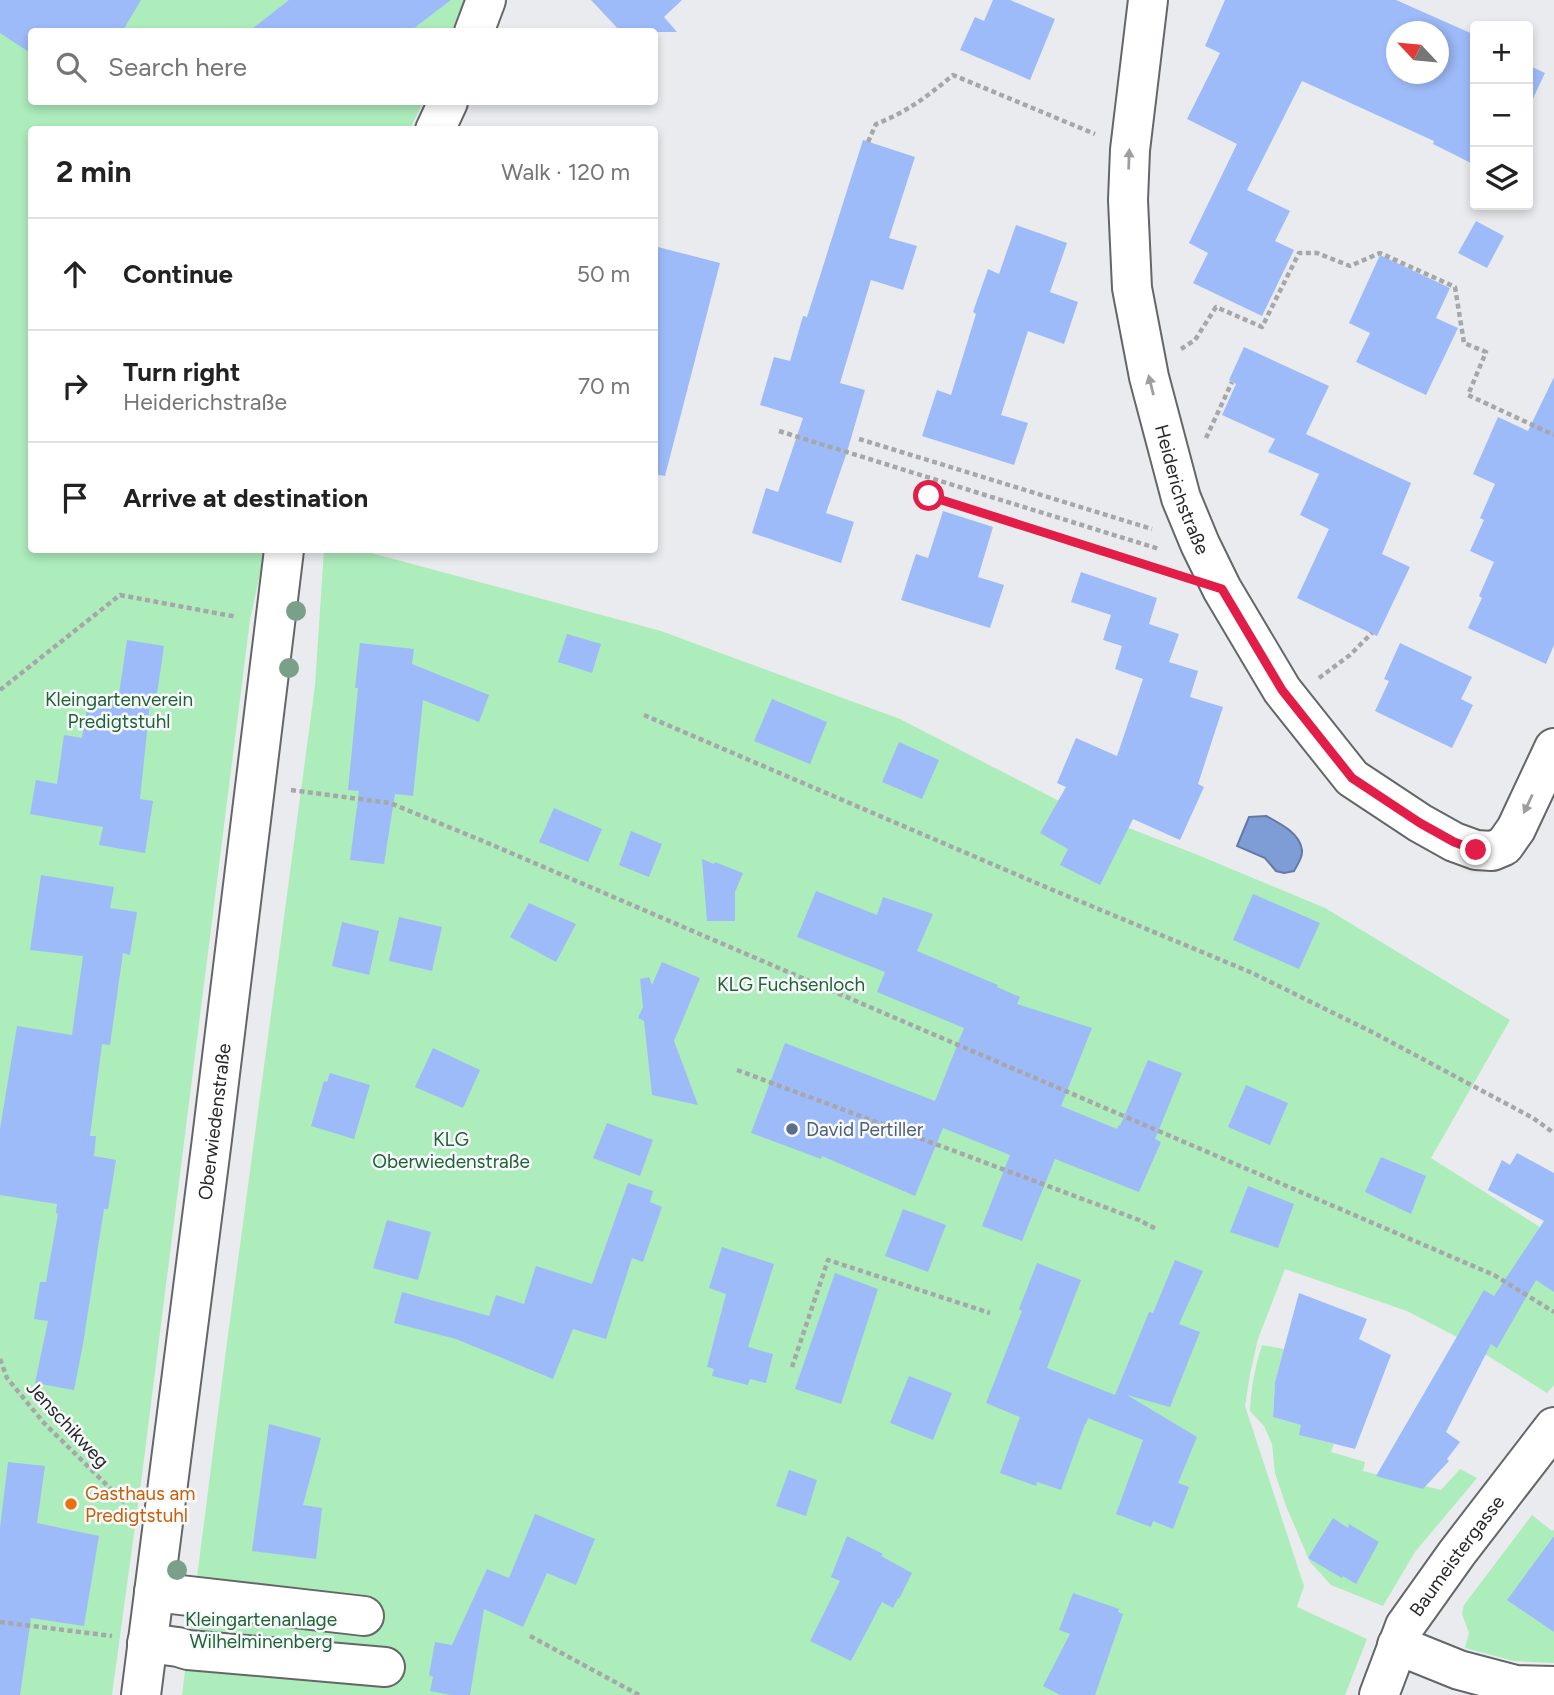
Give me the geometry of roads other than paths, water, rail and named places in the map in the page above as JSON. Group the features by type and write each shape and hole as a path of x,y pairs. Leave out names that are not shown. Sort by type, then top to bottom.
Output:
{"street":[{"path":"476,28 486,0"},
{"name":"Heiderichstraße","path":"1148,0 1130,145 1128,200 1132,288 1149,377 1181,498 1211,566 1282,690 1352,778 1454,842 1476,850 1492,851 1504,846 1516,830 1554,748"},
{"path":"437,126 446,105"},
{"name":"Oberwiedenstraße","path":"141,1695 284,553"},
{"name":"Baumeistergasse","path":"1379,1695 1405,1626 1457,1553 1554,1427"},
{"path":"154,1592 364,1616"},
{"path":"147,1643 188,1650 385,1667"},
{"path":"1397,1645 1459,1670 1516,1685 1554,1686"}],"water":[{"path":"1266,816 1288,829 1297,838 1302,856 1294,871 1276,871 1265,858 1237,846 1249,817"}],"place":[{"name":"David Pertiller","path":"792,1129"},
{"name":"Gasthaus am Predigtstuhl","path":"71,1504"}],"park label":[{"name":"Kleingartenverein Predigtstuhl","path":"119,710"},
{"name":"KLG Fuchsenloch","path":"791,984"},
{"name":"KLG Oberwiedenstraße","path":"451,1150"},
{"name":"Kleingartenanlage Wilhelminenberg","path":"261,1630"}]}
